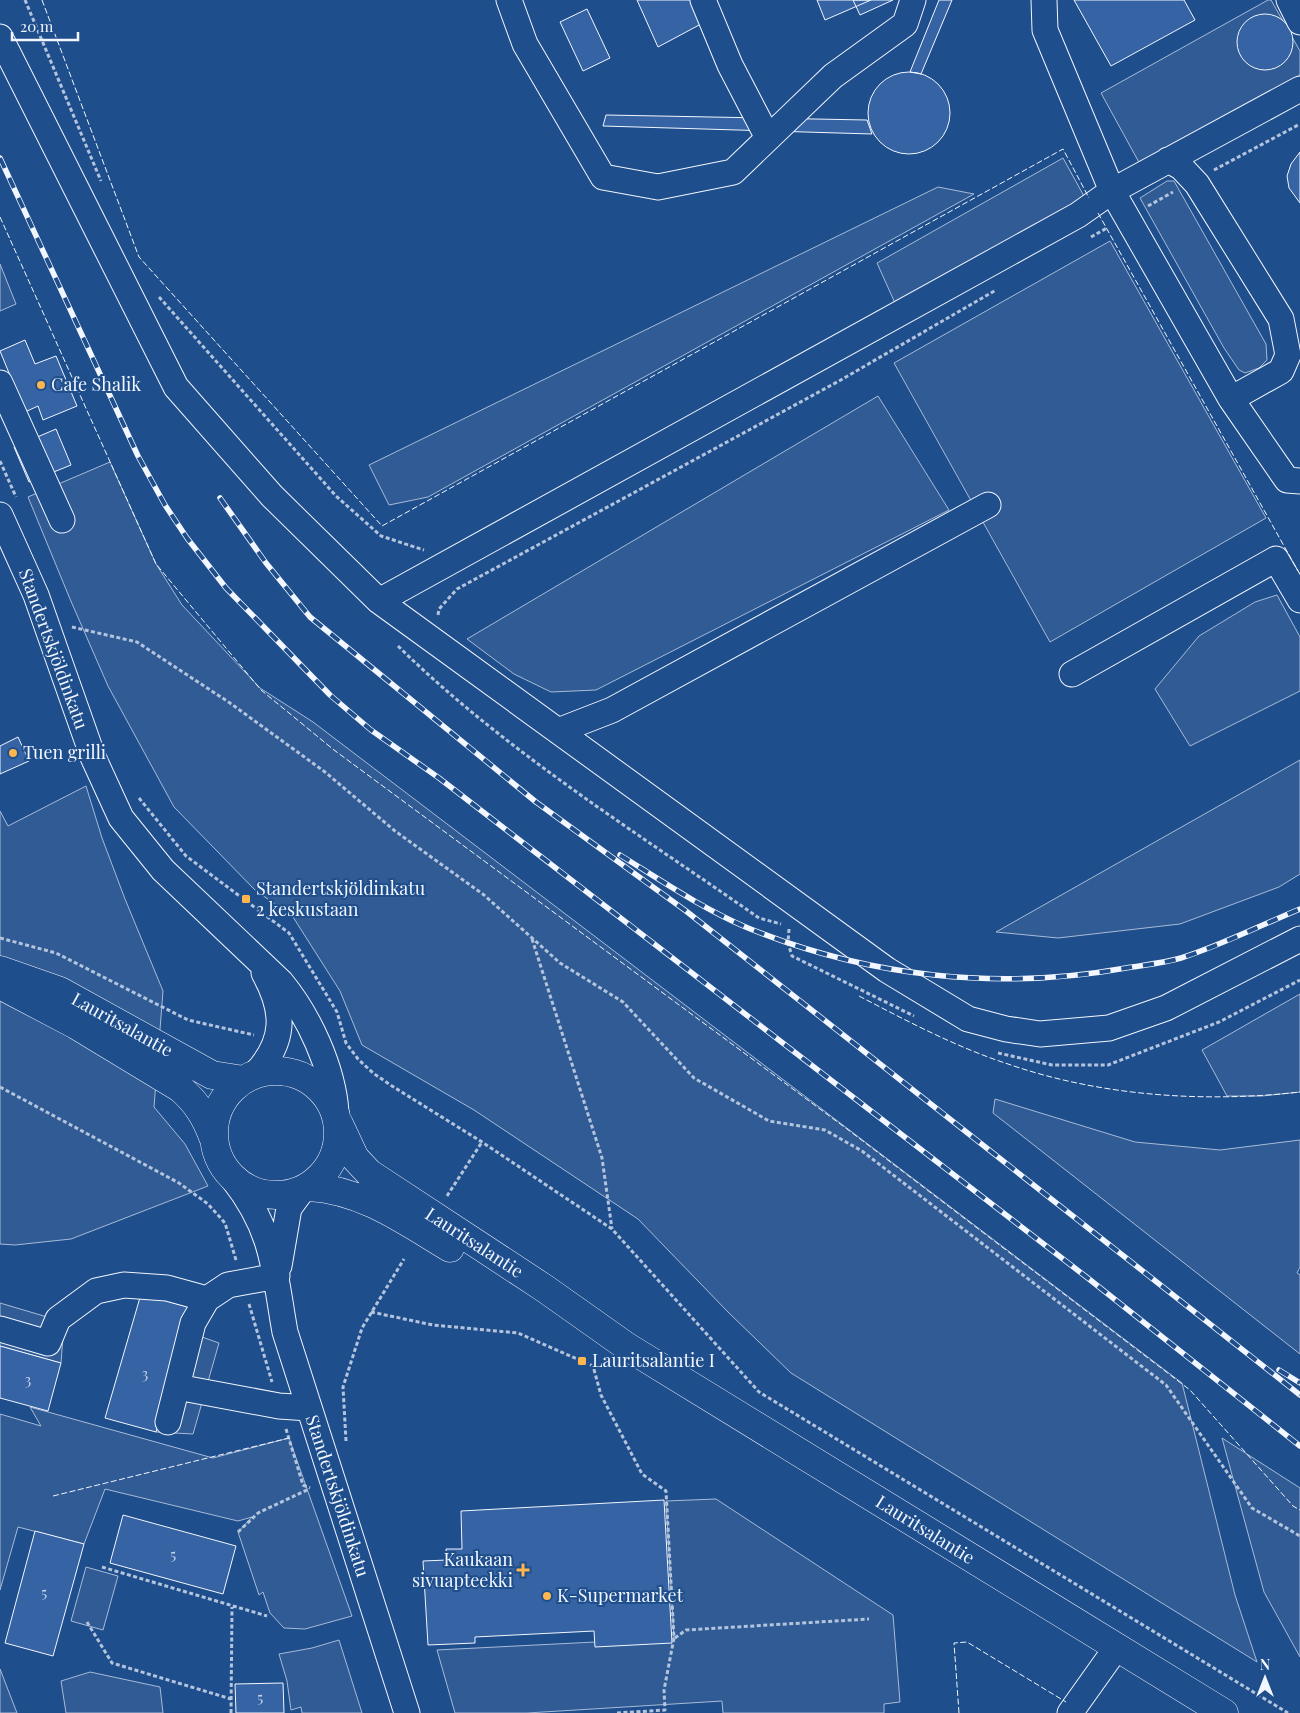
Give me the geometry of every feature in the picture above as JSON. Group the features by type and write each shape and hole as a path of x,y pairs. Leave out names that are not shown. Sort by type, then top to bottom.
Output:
{"main road":[{"name":"Lauritsalantie","path":"0,970 68,995 212,1075 250,1077"},
{"name":"Lauritsalantie","path":"0,985 76,1025 180,1088 194,1101 205,1116 213,1137"},
{"path":"271,1072 286,1073 302,1078 326,1097 337,1118 334,1156 326,1172 306,1188 280,1193 263,1193 246,1188 233,1179 221,1163 213,1137 216,1118 223,1101 232,1089 250,1077 271,1072"},
{"name":"Lauritsalantie","path":"337,1118 355,1158 369,1173 544,1288 626,1346 1224,1713"},
{"name":"Lauritsalantie","path":"306,1188 332,1188 351,1194 376,1206 535,1299 626,1346"}],"street":[{"path":"509,0 525,44 603,177 658,187 733,172 833,76 905,24 912,0"},
{"path":"703,0 730,65 768,138"},
{"path":"1044,0 1045,30 1112,191 1231,399 1287,480 1300,480"},
{"path":"1289,0 1300,22"},
{"path":"0,37 176,387 272,496 379,601 887,970 968,1019 1006,1029 1040,1034 1109,1028 1166,1008 1300,939"},
{"path":"379,601 1078,215 1112,191 1300,89"},
{"path":"1168,160 1181,168 1197,184 1281,319 1288,356 1281,371 1231,399"},
{"path":"0,383 62,520"},
{"path":"558,732 612,710 988,506"},
{"name":"Standertskjöldinkatu","path":"9,509 8,551 48,624 93,757 121,818 163,870 281,982 294,997 329,1072 337,1118"},
{"path":"1072,674 1276,559 1300,600"},
{"name":"Standertskjöldinkatu","path":"250,1077 268,1060 276,1048 279,1034 280,1018 276,999 260,964"},
{"name":"Standertskjöldinkatu","path":"233,1179 257,1213 277,1276 286,1332 407,1713"},
{"name":"Standertskjöldinkatu","path":"277,1276 288,1208 306,1188"},
{"path":"168,1422 194,1323 207,1299 228,1285 277,1276"},
{"path":"0,1329 48,1343 58,1319 96,1291 124,1285 167,1288 207,1299"},
{"path":"177,1387 279,1406 309,1408"},
{"path":"1070,1713 1117,1648"}],"path":[{"path":"25,0 104,189"},
{"path":"1090,237 1107,228"},
{"path":"427,674 430,639 439,609 457,589 839,380 997,289"},
{"path":"155,293 336,496 381,536 430,552 457,589"},
{"path":"0,462 9,509"},
{"path":"68,619 74,637"},
{"path":"71,627 137,642 230,703 325,772 395,831 484,896 560,963 623,1002 694,1078 769,1121 825,1130 862,1150 1166,1385 1252,1508 1300,1536"},
{"path":"136,794 186,856 288,933 337,1012 346,1043 373,1073 482,1142 612,1230 759,1392 1288,1713"},
{"path":"0,938 56,953 188,1020 258,1036 279,1034"},
{"path":"532,939 602,1158 612,1230"},
{"path":"314,1039 346,1043"},
{"path":"0,1087 179,1183 208,1204 225,1223 243,1281"},
{"path":"444,1200 482,1142"},
{"path":"348,1449 345,1432 343,1387 362,1328 404,1259"},
{"path":"371,1312 433,1325 518,1333 592,1366 602,1395 642,1474 666,1491 674,1638 664,1690 665,1710 617,1713"},
{"path":"238,1532 258,1512 310,1488"},
{"path":"102,1568 267,1616"},
{"path":"231,1713 232,1606"},
{"path":"674,1638 686,1630 869,1619"},
{"path":"87,1622 112,1662 231,1699"}],"shaded area":[{"path":"1271,0 1300,51 1300,75 1141,166 1101,93"},
{"path":"1063,158 1085,198 895,303 877,263"},
{"path":"1167,181 1174,181 1266,344 1267,360 1259,368 1245,373 1239,370 1224,348 1140,198"},
{"path":"938,187 974,194 428,497 389,505 369,465"},
{"path":"1110,241 1266,518 1050,642 894,363"},
{"path":"0,264 16,304 0,311"},
{"path":"878,396 949,510 596,690 551,692 514,674 467,639"},
{"path":"110,462 156,564 182,605 260,688 313,722 1182,1383 1235,1595 1257,1662 791,1373 728,1312 638,1219 474,1110 362,1045 340,991 293,917 255,890 174,807 108,686 70,599 28,497"},
{"path":"1277,595 1300,637 1300,691 1190,746 1155,689 1199,636 1255,602"},
{"path":"1300,760 1300,874 1279,887 1180,924 1058,938 996,932"},
{"path":"86,786 102,838 163,991 154,1107 185,1144 208,1186 71,1239 15,1245 0,1244 0,811 8,826"},
{"path":"1300,994 1300,1092 1262,1096 1227,1096 1202,1050"},
{"path":"995,1099 1135,1142 1220,1150 1300,1140 1300,1267 1297,1273 1300,1275 1300,1354 993,1113"},
{"path":"0,1303 64,1322 61,1363 0,1346"},
{"path":"185,1331 219,1343 193,1434 156,1432"},
{"path":"30,1407 213,1458 289,1438 352,1616 305,1629 284,1628 270,1613 263,1592 259,1595 238,1532 252,1517 238,1521 105,1489 84,1544 18,1527 0,1590 0,1414 41,1426"},
{"path":"1222,1438 1300,1488 1300,1657 1264,1592"},
{"path":"716,1499 893,1615 900,1702 884,1704 884,1713 723,1713 722,1701 527,1713 455,1713 437,1650 674,1638 666,1501"},
{"path":"86,1567 118,1576 103,1630 71,1621"},
{"path":"339,1640 362,1713 302,1713 301,1707 291,1710 287,1681 279,1654 312,1648"},
{"path":"0,1669 17,1713 0,1713"},
{"path":"90,1672 160,1687 163,1713 66,1713 61,1681"}],"building":[{"path":"637,0 690,0 701,24 658,47"},
{"path":"817,0 871,0 825,20"},
{"path":"853,0 893,0 860,15"},
{"path":"939,0 952,0 921,74 910,72"},
{"path":"1074,0 1184,0 1195,20 1111,66"},
{"path":"587,9 610,58 583,71 560,22"},
{"path":"1259,14 1271,14 1281,18 1289,26 1293,42 1289,58 1281,66 1271,70 1259,70 1249,66 1241,58 1237,48 1237,36 1241,26 1249,18"},
{"path":"901,72 917,72 932,79 943,90 950,105 947,129 938,142 917,154 901,154 886,147 875,136 868,121 868,105 875,90 886,79"},
{"path":"606,115 867,120 872,134 603,126"},
{"path":"1300,152 1300,203 1289,188 1287,176 1291,164"},
{"name":"Cafe Shalik","path":"25,340 35,364 56,356 77,406 43,420 38,406 25,412 0,351"},
{"path":"56,429 71,465 29,482 14,447"},
{"name":"Tuen grilli","path":"18,737 29,761 0,774 0,746"},
{"path":"141,1294 192,1308 156,1432 105,1418"},
{"path":"0,1346 61,1363 48,1411 0,1398"},
{"name":"K-Supermarket","path":"664,1500 672,1643 595,1647 594,1631 475,1637 475,1643 428,1645 423,1561 447,1560 446,1549 462,1549 461,1511"},
{"path":"123,1515 236,1546 223,1594 110,1563"},
{"path":"35,1531 84,1544 53,1656 5,1643"},
{"path":"283,1683 284,1713 236,1713 235,1684"}],"railway":[{"path":"0,158 138,456 165,505 187,538 226,588 330,695 371,730 439,778 1089,1279 1300,1446"},
{"path":"220,498 266,563 310,617 536,802 686,911 1300,1395"},
{"path":"620,855 667,885 748,928 793,945 840,958 934,975 1030,978 1078,975 1161,963 1211,947 1300,909"},
{"path":"1279,1370 1300,1383"}],"fence":[{"path":"42,0 139,257 382,526 1063,149 1089,198"},
{"path":"1098,213 1298,571"},
{"path":"0,217 156,564 261,690 334,750 847,1129 1190,1390 1293,1506 1300,1510"},
{"path":"859,996 970,1050 1043,1075 1079,1083 1116,1090 1190,1096 1227,1097 1300,1092"},
{"path":"53,1496 289,1438"},
{"path":"959,1713 954,1643 967,1642 1066,1702"}],"place":[{"name":"Cafe Shalik","path":"41,385"},
{"name":"Tuen grilli","path":"13,753"},
{"name":"Standertskjöldinkatu 2 keskustaan","path":"246,899"},
{"name":"Lauritsalantie I","path":"582,1361"},
{"name":"Kaukaan sivuapteekki","path":"523,1570"},
{"name":"K-Supermarket","path":"547,1596"}]}
